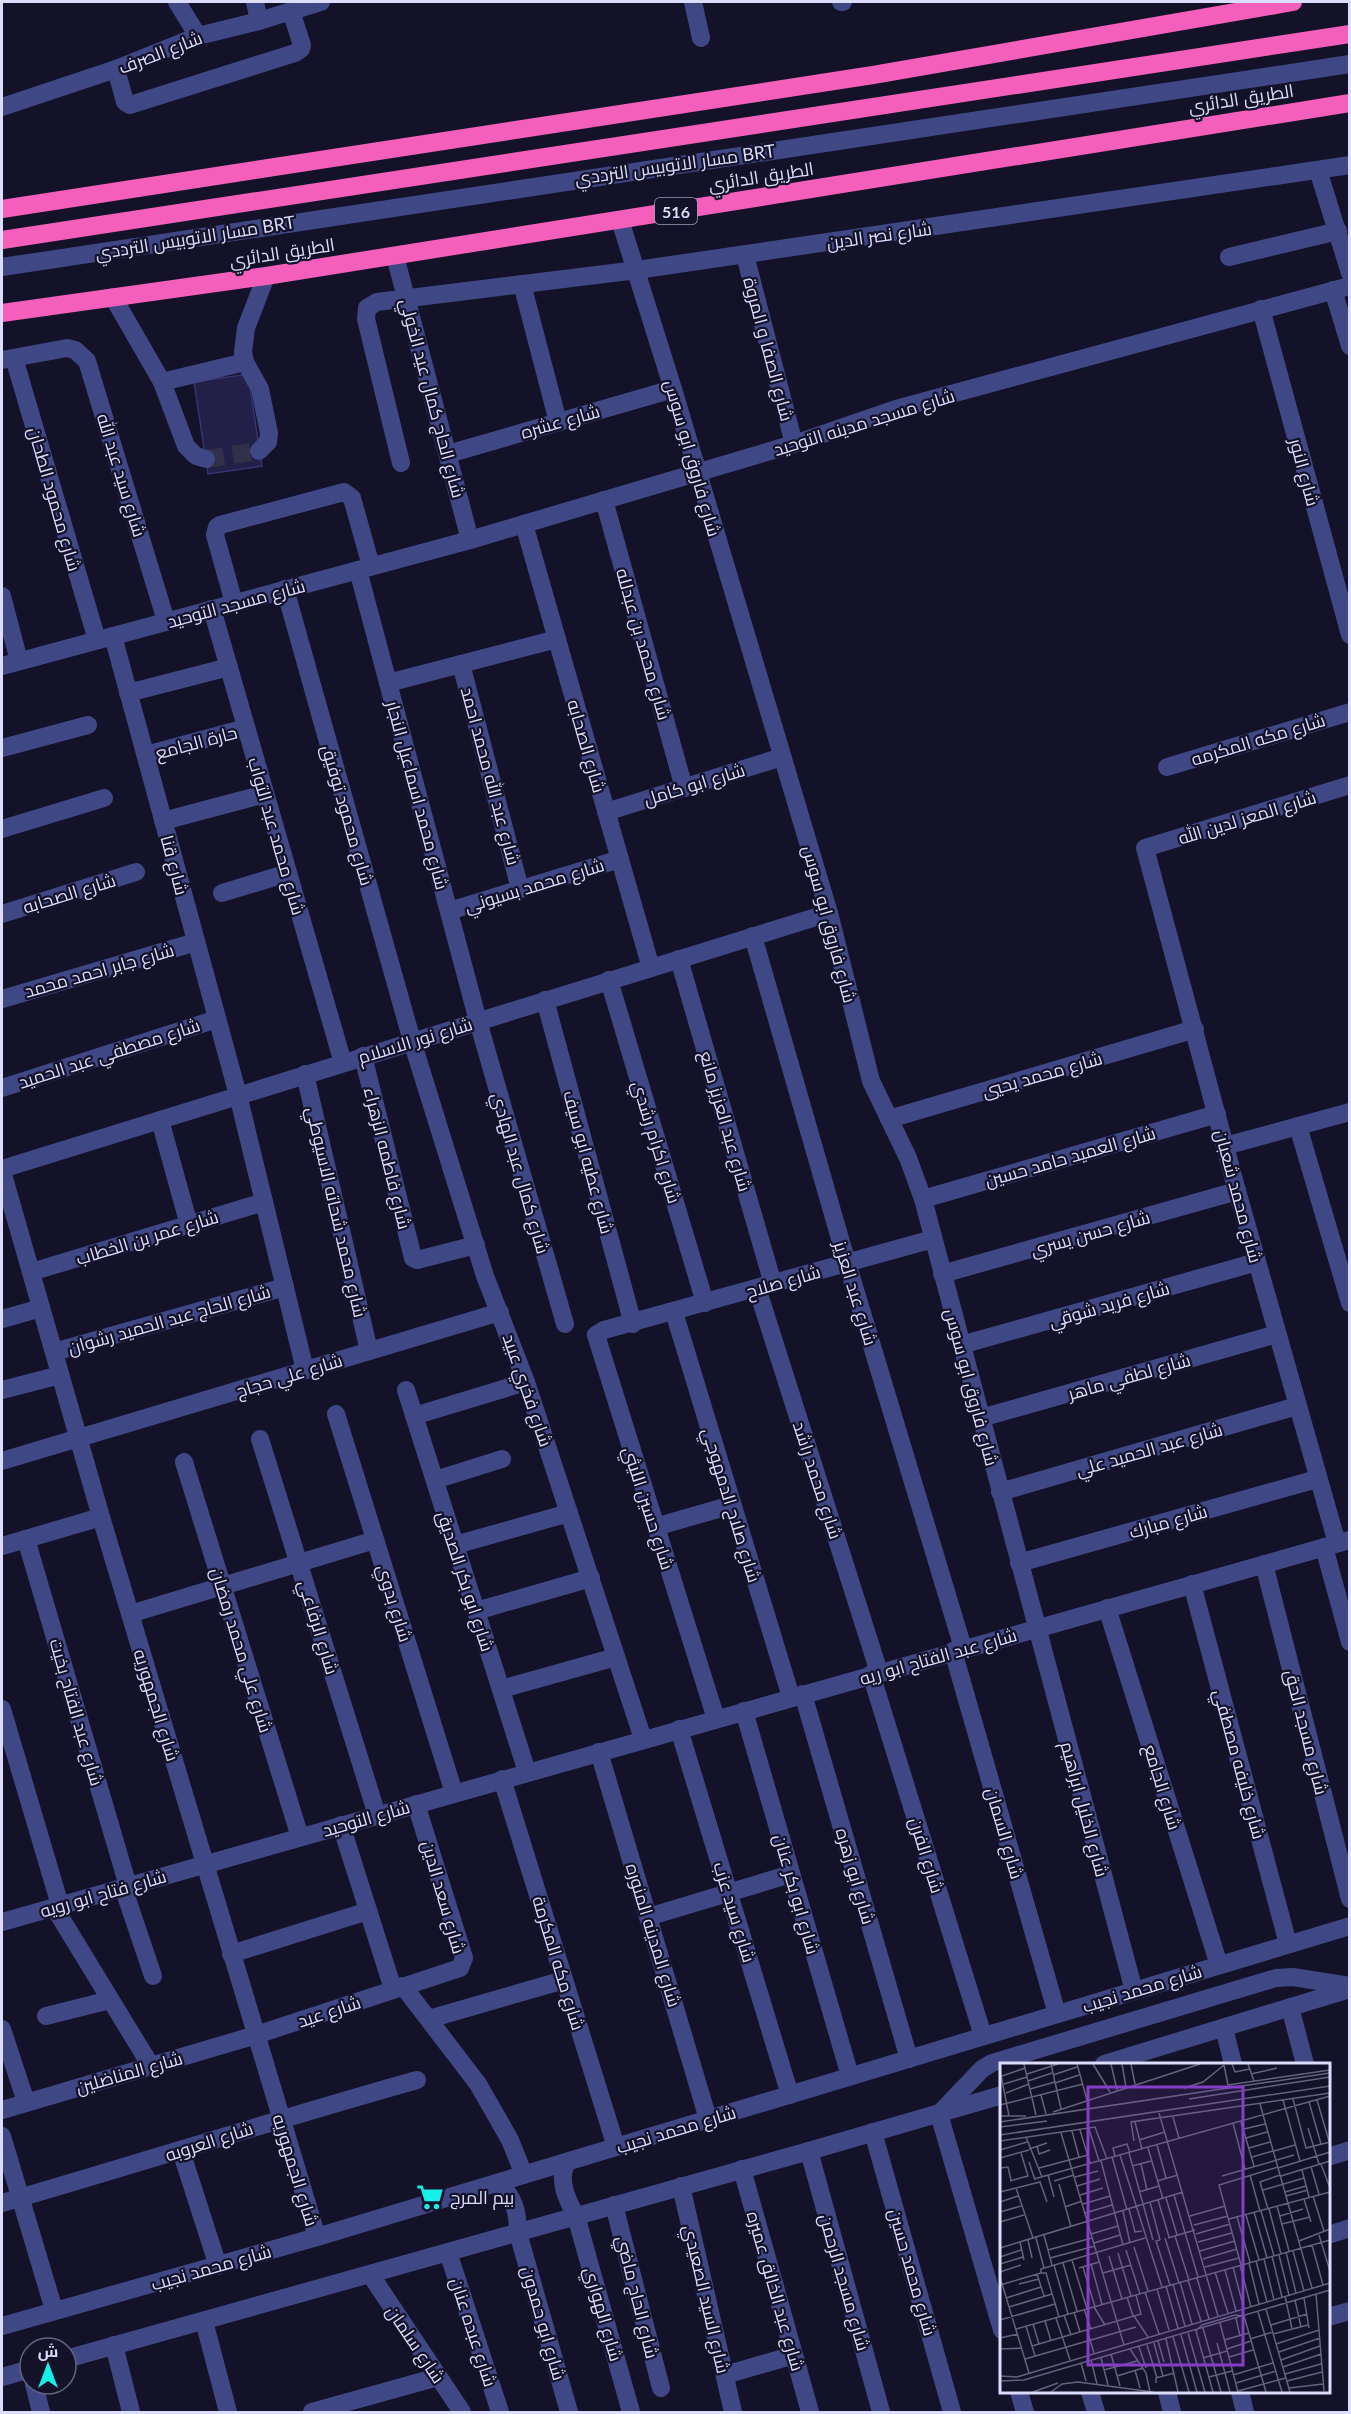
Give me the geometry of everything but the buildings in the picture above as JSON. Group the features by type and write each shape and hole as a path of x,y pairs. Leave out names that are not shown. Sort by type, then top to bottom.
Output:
{"highway":[{"path":"2,209 873,75 1293,2"},
{"path":"2,240 1350,34"},
{"name":"الطريق الدائري","path":"2,313 266,276 1350,103"}],"street":[{"path":"177,2 198,36"},
{"path":"255,2 259,21"},
{"name":"شارع الصرف","path":"2,107 116,69 198,36 321,2"},
{"path":"693,2 701,38"},
{"path":"116,69 125,102 130,105 295,53 301,49 302,45 291,11"},
{"name":"مسار الاتوبيس الترددي BRT","path":"2,267 1350,64"},
{"name":"شارع نصر الدين","path":"401,463 365,314 371,304 745,255 1350,165"},
{"path":"1318,170 1350,273"},
{"name":"شارع فاروق ابو سوس","path":"620,220 673,389 829,913 871,1081 908,1158 922,1199 1036,1628"},
{"path":"1229,257 1338,231"},
{"name":"شارع الصفا و المروة","path":"745,255 794,444"},
{"name":"شارع الحاج كمال عيد الخولي","path":"394,256 470,540"},
{"path":"259,450 268,442 268,433 260,389 245,362 243,352 246,328 266,276"},
{"path":"522,284 558,422"},
{"path":"1342,288 1350,346"},
{"name":"شارع مسجد مدينه التوحيد","path":"470,540 794,444 896,410 1342,288"},
{"path":"114,297 162,382 186,446 196,456 206,459"},
{"name":"شارع النور","path":"1260,309 1350,635"},
{"name":"شارع سيد عبد الله","path":"8,359 58,349 75,350 87,362 166,621"},
{"name":"شارع محمود الطحان","path":"8,359 105,638"},
{"path":"162,382 245,362"},
{"name":"شارع عشره","path":"448,454 673,389"},
{"name":"شارع محمد اسماعيل النجار","path":"234,603 215,531 217,527 345,492 352,498 388,683 478,1021"},
{"name":"شارع محمد بن عبدلله","path":"604,500 684,788"},
{"name":"شارع الصحابه","path":"524,524 651,968"},
{"name":"شارع مسجد التوحيد","path":"10,663 470,540"},
{"name":"شارع محمود توفيق","path":"285,589 412,1041"},
{"path":"2,596 10,663"},
{"name":"شارع محمد عبد التواب","path":"212,609 343,1063"},
{"name":"شارع قنا","path":"105,638 128,693 238,1095"},
{"path":"388,683 557,639"},
{"name":"شارع عبد الله محمد احمد","path":"461,664 520,889"},
{"path":"128,693 229,667"},
{"name":"شارع مكه المكرمه","path":"1167,767 1350,712"},
{"path":"2,748 88,725"},
{"name":"حارة الجامع","path":"146,755 246,728"},
{"name":"شارع ابو كامل","path":"606,812 782,757"},
{"name":"شارع المعز لدين الله","path":"1145,848 1350,785"},
{"path":"163,821 265,794"},
{"path":"2,828 104,798"},
{"name":"شارع محمد شعبان","path":"1145,848 1237,1191 1337,1543 1350,1642"},
{"name":"شارع محمد بسيوني","path":"449,911 620,859"},
{"name":"شارع الصحابه","path":"2,914 136,873"},
{"path":"222,893 288,873"},
{"name":"شارع نور الاسلام","path":"2,1170 829,913"},
{"name":"شارع عبد العزيز","path":"753,936 958,1650"},
{"name":"شارع جابر احمد محمد","path":"2,999 196,942"},
{"name":"شارع عبد العزيز مانع","path":"679,959 765,1286"},
{"name":"شارع اكرام رشدي","path":"609,980 705,1303"},
{"name":"شارع عطيه ابو سيف","path":"544,1000 633,1324"},
{"name":"شارع مصطفي عبد الحميد","path":"2,1088 217,1019"},
{"name":"شارع كمال عبد الهادي","path":"478,1021 565,1324"},
{"name":"شارع محمد يحيي","path":"889,1119 1195,1029"},
{"name":"شارع فخري عبيد","path":"412,1041 476,1245 526,1382 644,1739"},
{"name":"شارع فاطمه الزهراء","path":"363,1056 414,1260 476,1245"},
{"name":"شارع محمد شحاته الاسيوطي","path":"305,1074 369,1351"},
{"path":"238,1095 305,1370"},
{"path":"1225,1146 1350,1112"},
{"name":"شارع العميد حامد حسين","path":"922,1199 1217,1114"},
{"path":"160,1120 189,1224"},
{"path":"1298,1126 1350,1303"},
{"name":"شارع الجمهوريه","path":"2,1170 101,1517 317,2237"},
{"name":"شارع حسن يسري","path":"942,1274 1237,1191"},
{"name":"شارع عمر بن الخطاب","path":"31,1272 264,1202"},
{"name":"شارع صلاح","path":"633,1324 933,1239"},
{"name":"شارع فريد شوقي","path":"961,1345 1257,1262"},
{"name":"شارع محمد راشد","path":"765,1286 875,1673"},
{"name":"شارع الحاج عبد الحميد رشوان","path":"54,1352 285,1287"},
{"path":"2,1318 41,1308"},
{"name":"شارع علي حجاج","path":"2,1461 500,1312"},
{"name":"شارع صلاح الدمهوجي","path":"674,1312 732,1505 797,1696"},
{"name":"شارع حسين الليثي","path":"633,1324 601,1331 596,1338 716,1719"},
{"name":"شارع لطفي ماهر","path":"981,1419 1277,1334"},
{"path":"2,1390 60,1375"},
{"path":"414,1416 526,1382"},
{"name":"شارع ابو بكر الصديق","path":"406,1390 527,1772"},
{"name":"شارع عبد الحميد علي","path":"1000,1492 1297,1406"},
{"name":"شارع بدوي","path":"336,1414 454,1793"},
{"name":"شارع الرفاعي","path":"260,1438 377,1815"},
{"path":"435,1480 502,1459"},
{"name":"شارع علي محمد رمضان","path":"184,1462 300,1837"},
{"name":"شارع مبارك","path":"1019,1563 1317,1479"},
{"path":"655,1527 732,1505"},
{"path":"455,1545 569,1513"},
{"path":"2,1546 101,1517"},
{"name":"شارع عبد الفتاح بخيت","path":"26,1539 153,1976"},
{"path":"130,1614 375,1540"},
{"name":"شارع عبد الفتاح ابو ريه","path":"527,1772 1337,1543"},
{"name":"شارع مسجد الحق","path":"1264,1564 1350,1899"},
{"path":"476,1611 591,1578"},
{"name":"شارع خليفه مصطفي","path":"1192,1584 1288,1944"},
{"name":"شارع الجامع","path":"1107,1608 1219,1965"},
{"name":"شارع الخليل ابراهيم","path":"1036,1628 1134,1991"},
{"name":"شارع السمان","path":"958,1650 1057,2014"},
{"path":"501,1689 616,1657"},
{"name":"شارع الفرن","path":"875,1673 982,2036"},
{"name":"شارع ابو زهره","path":"797,1696 909,2059"},
{"path":"2,1709 57,1906 150,2066"},
{"name":"شارع ابو بكر عنان","path":"744,1711 850,2076"},
{"name":"شارع سيد عزب","path":"679,1729 790,2095"},
{"name":"شارع المدينه المنوره","path":"599,1752 708,2119"},
{"name":"شارع التوحيد","path":"204,1864 527,1772"},
{"name":"شارع مكه المكرمة","path":"502,1779 616,2147"},
{"name":"شارع سعد الدين","path":"398,1988 460,1968 464,1961 416,1804"},
{"path":"341,1825 368,1911 398,1988 429,2019 478,2084 510,2140 524,2175"},
{"name":"شارع فتاح ابو رويه","path":"2,1922 204,1864"},
{"path":"648,1917 791,1874"},
{"path":"231,1954 368,1911"},
{"name":"شارع محمد نجيب","path":"2,2326 317,2237 1350,1926"},
{"path":"939,2114 982,2069 992,2063 1276,1978 1293,1977 1350,1987"},
{"path":"429,2019 564,1980"},
{"path":"1112,2063 1152,2058 1224,2028 1350,1987"},
{"name":"شارع عيد","path":"255,2035 398,1988"},
{"path":"46,2016 110,2000"},
{"path":"1290,2007 1305,2063"},
{"path":"1224,2028 1233,2063"},
{"path":"2,2029 26,2103"},
{"name":"شارع المناضلين","path":"2,2110 255,2035"},
{"name":"شارع العروبه","path":"2,2203 181,2151 280,2118 417,2080"},
{"path":"78,2356 1000,2096"},
{"path":"939,2114 1000,2323"},
{"name":"شارع محمد حسين","path":"873,2132 952,2412"},
{"path":"2,2136 54,2310"},
{"path":"1330,2157 1350,2150"},
{"path":"181,2151 218,2266"},
{"name":"شارع مسجد الرحمن","path":"809,2151 881,2412"},
{"name":"شارع الهواري","path":"567,2162 563,2169 564,2187 576,2216 631,2412"},
{"name":"شارع عبد الخالق عميره","path":"742,2169 810,2412"},
{"name":"شارع ابو حمدون","path":"497,2183 506,2190 514,2203 518,2217 518,2233 569,2412"},
{"name":"شارع السيد الصعيدي","path":"681,2186 725,2375 731,2412"},
{"name":"شارع الحاج ماضي","path":"614,2205 661,2388"},
{"path":"1330,2235 1350,2228"},
{"name":"شارع عبده عنان","path":"448,2252 500,2412"},
{"name":"شارع سلمان","path":"370,2274 462,2412"},
{"path":"1330,2317 1350,2311"},
{"path":"204,2321 228,2412"},
{"path":"114,2345 131,2412"},
{"path":"725,2375 794,2355"},
{"path":"2,2377 18,2372"},
{"path":"312,2412 438,2377"},
{"path":"1020,2393 1025,2412"},
{"path":"1091,2393 1096,2412"},
{"path":"1167,2393 1172,2412"},
{"path":"1240,2393 1245,2412"},
{"path":"37,2396 41,2412"}],"tunnel":[{"path":"206,459 259,451"}],"place":[{"name":"بيم المرج","path":"430,2197"}]}
